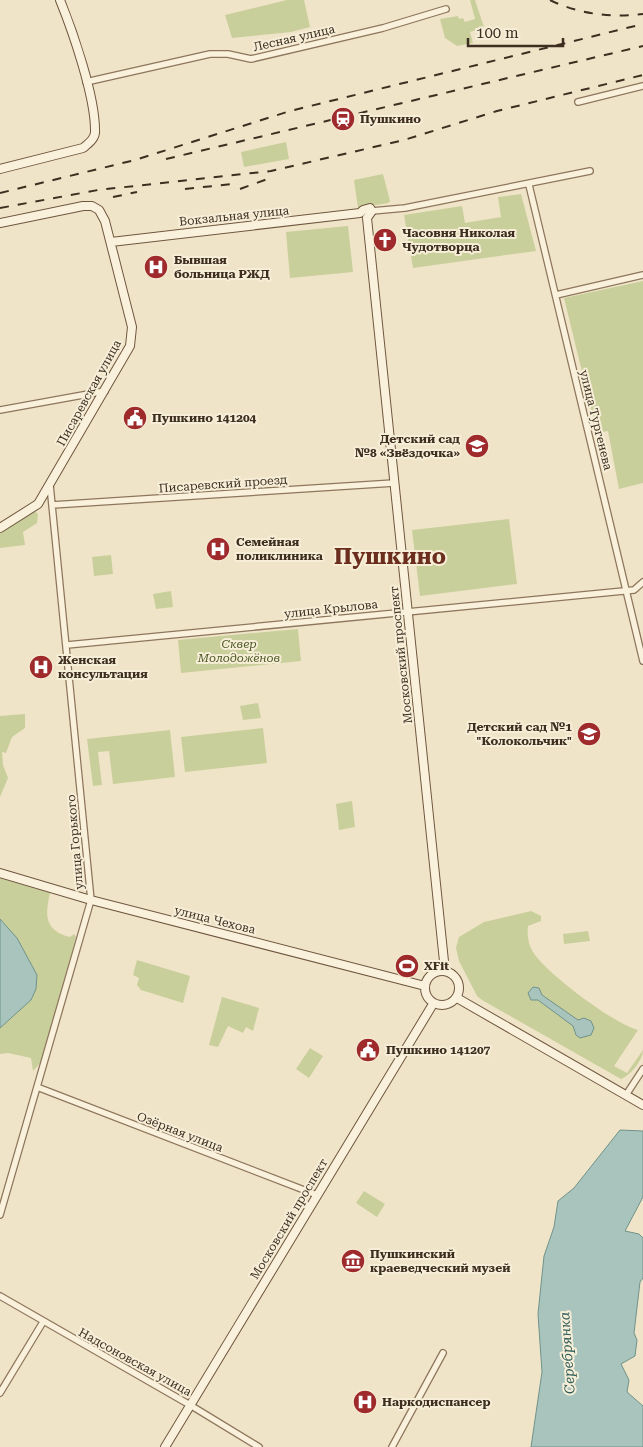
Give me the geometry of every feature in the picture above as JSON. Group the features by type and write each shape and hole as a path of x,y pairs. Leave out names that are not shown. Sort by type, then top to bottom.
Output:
{"main road":[{"path":"0,169 83,148 91,141 96,132 86,82 60,0"},
{"name":"Писаревская улица","path":"0,223 92,206 99,210 112,242 132,327 130,346 105,392 38,504 0,528"},
{"name":"Вокзальная улица","path":"112,242 360,213 370,215"},
{"name":"Московский проспект","path":"370,215 394,483 445,971"},
{"name":"улица Чехова","path":"0,873 91,900 425,986"},
{"path":"445,971 456,978 459,984 457,998 446,1006 433,1004 425,993 425,986 432,974 445,971"},
{"path":"457,998 640,1103"},
{"name":"Московский проспект","path":"165,1447 433,1004"}],"street":[{"name":"Лесная улица","path":"86,82 210,54 228,54 252,59 383,28 446,9"},
{"path":"578,102 643,86"},
{"path":"370,215 590,171"},
{"name":"улица Тургенева","path":"529,184 643,661"},
{"path":"556,296 643,275"},
{"path":"0,410 105,392"},
{"name":"Писаревский проезд","path":"52,505 394,483"},
{"name":"улица Горького","path":"0,1216 91,900 50,485"},
{"name":"улица Крылова","path":"67,645 634,590 643,582"},
{"path":"626,1095 643,1069"},
{"name":"Озёрная улица","path":"37,1087 317,1195"},
{"name":"Надсоновская улица","path":"0,1296 190,1405 259,1447"},
{"path":"0,1393 43,1322"},
{"path":"392,1447 443,1353"}],"green space":[{"path":"287,0 304,0 310,27 291,32 232,38 225,15"},
{"path":"470,0 475,0 484,27 470,32 473,43 457,46 445,38 440,19 458,16 459,19 463,18 465,22 475,19"},
{"path":"286,142 289,159 244,167 241,152"},
{"path":"383,174 390,201 388,203 358,208 354,180"},
{"path":"521,194 536,251 413,268 404,215 462,206 465,223 501,217 498,197"},
{"path":"348,226 353,272 290,278 286,232"},
{"path":"643,281 643,483 619,489 608,431 597,433 564,298"},
{"path":"33,510 38,514 37,523 23,532 25,545 0,548 0,531"},
{"path":"509,519 517,584 420,596 412,530"},
{"path":"111,555 113,574 94,576 92,557"},
{"path":"171,591 173,607 156,609 153,594"},
{"name":"Сквер Молодожёнов","path":"298,629 301,661 181,673 178,640"},
{"path":"258,703 261,718 243,720 240,706"},
{"path":"25,714 25,728 12,737 6,753 2,752 3,765 8,778 0,797 0,716"},
{"path":"263,728 267,763 185,772 181,737"},
{"path":"170,730 175,777 113,784 109,751 98,752 102,785 93,786 87,739"},
{"path":"352,801 355,827 339,830 336,804"},
{"path":"0,878 50,893 47,908 48,921 61,934 70,937 74,934 76,937 42,1061 33,1071 31,1058 8,1053 0,1054"},
{"path":"531,911 541,916 541,921 528,926 531,949 540,961 581,997 613,1018 638,1030 614,1066 627,1073 643,1050 638,1063 625,1077 621,1079 477,996 459,961 456,948 459,937 484,922"},
{"path":"588,931 590,941 564,944 563,934"},
{"path":"137,960 190,976 183,1003 141,990 137,985 139,978 133,975"},
{"path":"222,997 259,1008 253,1031 246,1027 243,1033 228,1026 218,1047 209,1045"},
{"path":"310,1048 323,1056 309,1078 296,1069"},
{"path":"364,1191 385,1204 377,1217 356,1203"}],"water":[{"path":"0,919 17,938 37,975 36,989 31,1000 0,1028"},
{"path":"533,987 539,988 542,995 578,1020 584,1018 591,1021 594,1028 591,1035 580,1038 576,1035 573,1026 538,1000 531,1000 528,993"},
{"name":"Серебрянка","path":"620,1130 643,1131 643,1197 625,1231 639,1234 643,1238 643,1278 640,1282 634,1333 637,1340 635,1356 621,1364 629,1380 627,1392 643,1406 643,1447 531,1447 542,1372 538,1314 544,1256 554,1227 558,1201 574,1188"}],"railway":[{"path":"550,0 572,9 595,14 643,14"},
{"path":"0,193 135,160 290,111 643,24"},
{"path":"166,159 643,46"},
{"path":"0,208 98,190 271,171 404,140 497,111 643,75"},
{"path":"240,189 273,177"},
{"path":"185,189 232,184"},
{"path":"113,197 137,192"}],"place":[{"name":"Пушкино","path":"343,119"},
{"name":"Часовня Николая Чудотворца","path":"385,240"},
{"name":"Бывшая больница РЖД","path":"156,267"},
{"name":"Пушкино 141204","path":"135,418"},
{"name":"Детский сад №8 «Звёздочка»","path":"477,446"},
{"name":"Семейная поликлиника","path":"218,549"},
{"name":"Женская консультация","path":"41,667"},
{"name":"Детский сад №1 \"Колокольчик\"","path":"589,734"},
{"name":"XFit","path":"407,966"},
{"name":"Пушкино 141207","path":"368,1050"},
{"name":"Пушкинский краеведческий музей","path":"353,1261"},
{"name":"Наркодиспансер","path":"365,1402"}],"district":[{"name":"Пушкино","path":"390,556"}]}
